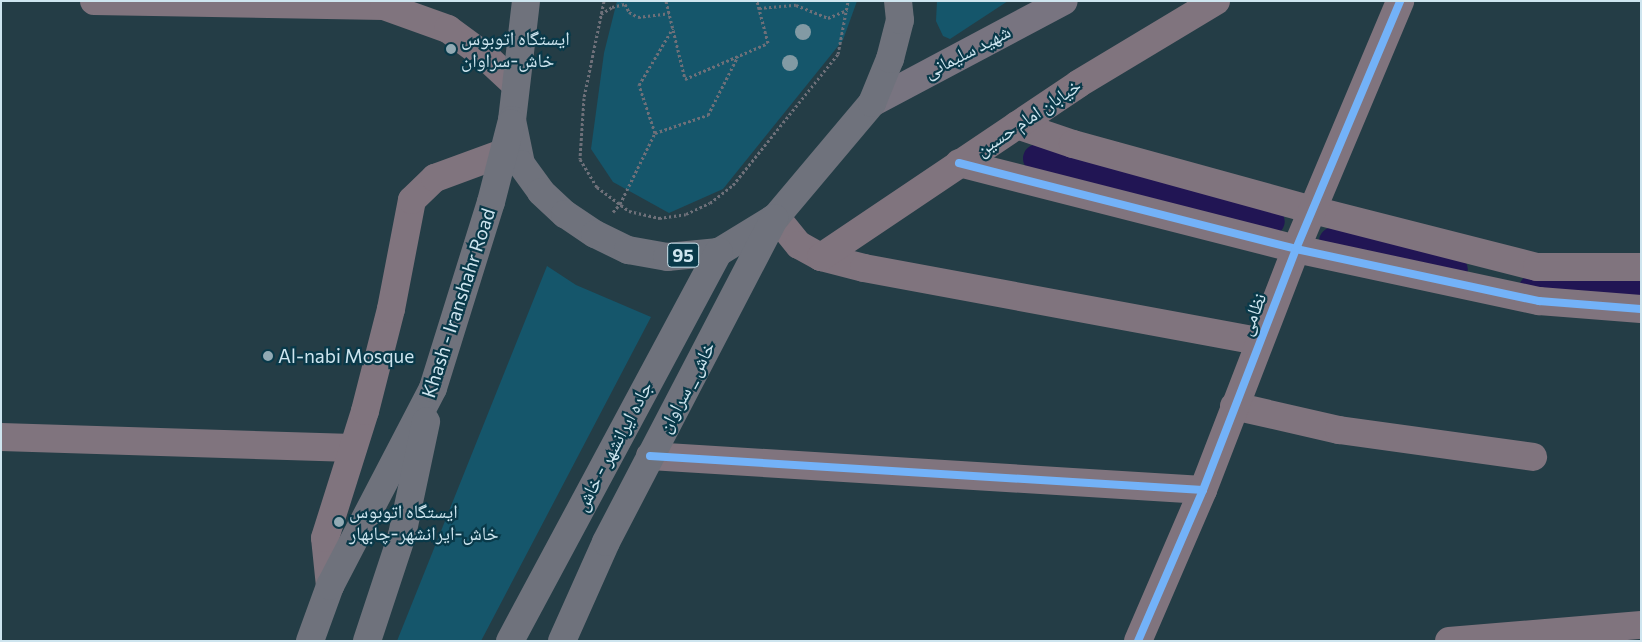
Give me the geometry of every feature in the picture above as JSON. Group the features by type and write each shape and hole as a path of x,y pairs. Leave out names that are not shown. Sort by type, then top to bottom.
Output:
{"highway":[{"name":"95","path":"526,1 512,120 521,164 540,192 565,214 595,234 628,250 667,257 719,252 776,217 872,103 890,59 900,20 898,1"},
{"name":"Khash - Iranshahr Road","path":"310,641 330,586 433,388 491,202 512,120"},
{"name":"خاش _ سراوان","path":"562,641 650,456 776,217"},
{"name":"جاده ایرانشهر - خاش","path":"510,641 625,422 719,252"},
{"path":"367,641 402,535 433,388"}],"main road":[{"name":"شهید سلیمانی","path":"872,103 1064,1"}],"street":[{"path":"94,1 392,4 448,29 486,57 515,84"},
{"name":"خیابان امام حسین","path":"821,257 1078,84 1216,1"},
{"name":"نظامی","path":"1138,641 1203,490 1296,248 1400,1"},
{"path":"1016,125 1073,144 1312,210 1537,266 1641,267"},
{"path":"330,586 325,538 353,448 391,309 412,200 435,178 503,153"},
{"path":"959,163 1296,248 1539,301 1641,309"},
{"path":"776,217 799,245 821,257 874,270 1259,341"},
{"path":"1234,406 1339,430 1533,458"},
{"path":"1,437 353,448"},
{"path":"650,456 1203,490"},
{"path":"1449,641 1641,625"}],"path":[{"path":"604,1 584,98 579,135 580,159 597,187 630,211 659,218 686,214 710,203 733,185 838,54 848,1"},
{"path":"666,1 685,79 768,43 757,1"},
{"path":"601,15 612,7 625,4 629,12 638,17 669,13"},
{"path":"759,8 796,5 828,18 848,9"},
{"path":"595,234 620,204 655,132 639,85 673,28"},
{"path":"655,132 708,115 739,56"}],"shaded area":[{"path":"617,1 857,1 843,40 723,189 669,213 613,182 591,149 604,53"},
{"path":"937,1 1008,1 950,39 943,36 936,21"},
{"path":"547,266 576,285 651,317 481,641 397,641"}],"waterway":[{"path":"1037,158 1270,221"},
{"path":"1333,241 1453,269"},
{"path":"1533,288 1641,292"}],"cycle path":[{"path":"1138,641 1203,490 1296,249 1400,1"},
{"path":"959,163 1296,249 1539,301 1641,309"},
{"path":"650,456 1203,490"}],"place":[{"name":"ایستگاه اتوبوس خاش-سراوان","path":"451,49"},
{"name":"Al-nabi Mosque","path":"268,356"},
{"name":"ایستگاه اتوبوس خاش-ایرانشهر-چابهار","path":"339,522"}]}
